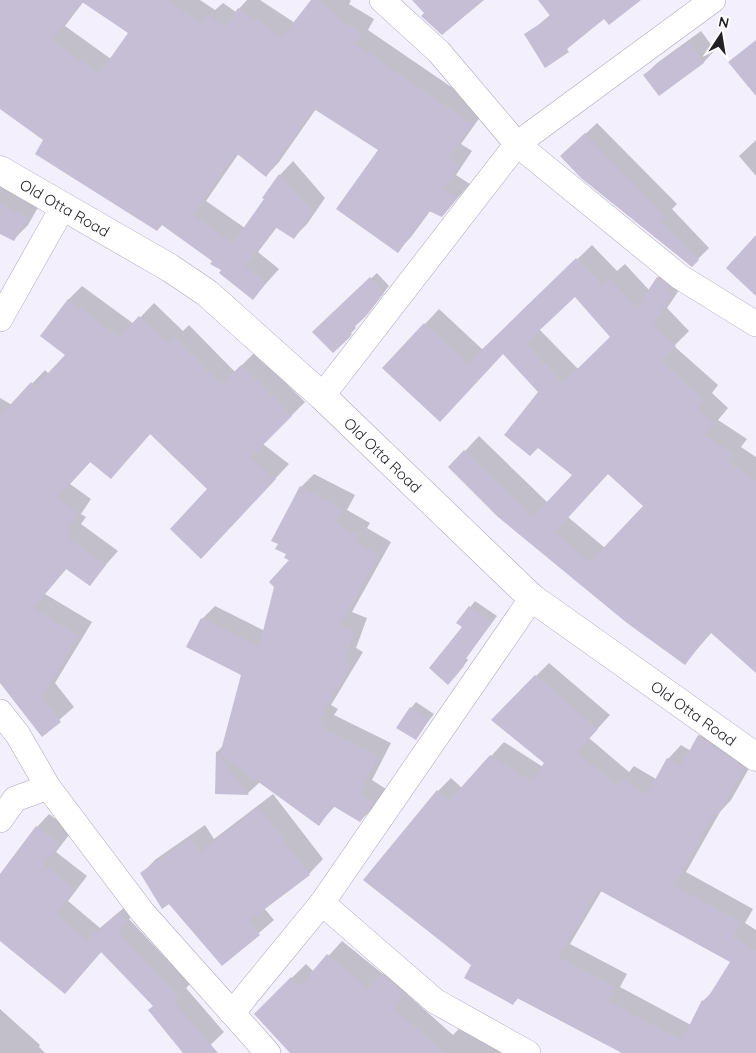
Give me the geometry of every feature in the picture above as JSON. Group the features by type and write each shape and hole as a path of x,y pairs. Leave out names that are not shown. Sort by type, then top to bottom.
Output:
{"street":[{"path":"382,0 439,52 517,144 680,277 756,324"},
{"path":"322,396 517,144 714,0"},
{"name":"Old Otta Road","path":"0,170 170,268 207,294 322,396 532,598 756,757"},
{"path":"0,319 63,207"},
{"path":"232,1013 322,903 532,598"},
{"path":"0,712 18,735 48,787 143,913 268,1053"},
{"path":"0,820 15,799 48,787"},
{"path":"322,903 435,1001 528,1053"}],"building":[{"path":"0,0 167,0 202,24 208,15 225,27 238,8 282,37 311,0 318,0 339,16 337,18 362,33 355,44 472,124 449,158 459,165 443,189 458,197 442,217 429,211 398,253 336,209 378,150 314,109 266,177 236,153 193,215 233,243 279,174 313,212 294,239 275,227 245,266 266,283 253,300 219,273 221,270 210,264 212,261 162,225 157,231 35,154 43,140 0,109","holes":["82,2 128,33 99,74 52,40"]},
{"path":"412,0 484,0 442,35 421,16 424,13"},
{"path":"538,0 641,0 609,25 604,19 567,49 569,52 545,68 524,34 551,17"},
{"path":"756,40 756,96 728,62"},
{"path":"689,42 704,63 659,96 643,75"},
{"path":"585,133 666,217 661,222 699,260 692,267 581,178 560,156"},
{"path":"0,204 27,218 14,241 0,234"},
{"path":"756,235 756,296 726,268"},
{"path":"576,258 602,285 610,278 637,307 657,277 670,287 666,291 672,295 653,324 676,346 661,361 705,401 698,408 715,424 705,435 733,454 728,462 756,481 756,673 710,632 685,665 627,623 498,517 448,467 464,450 533,517 572,475 538,448 530,456 504,435 538,392 503,354 440,422 382,368 424,323 468,363","holes":["575,297 610,337 563,383 525,344","608,474 643,506 590,562 555,532"]},
{"path":"370,277 384,293 366,316 349,332 352,334 349,338 333,353 312,332"},
{"path":"68,299 119,337 139,316 169,344 175,338 221,385 241,365 292,416 250,458 276,479 201,559 170,529 207,489 150,434 111,479 90,462 57,498 78,513 69,528 73,531 68,538 106,565 90,586 66,569 33,608 79,636 42,698 61,722 42,737 0,683 0,416 31,382 35,387 65,355 40,336"},
{"path":"300,486 342,509 335,523 358,536 355,542 379,555 340,625 355,631 344,661 351,666 319,719 325,722 322,728 378,756 360,794 374,802 360,822 333,806 319,826 220,754 241,675 186,647 201,618 259,647 274,587 269,582 289,560 284,558 286,554 275,549 278,544 271,541"},
{"path":"469,606 492,622 462,664 464,666 448,685 429,668 462,627 456,623"},
{"path":"535,675 598,729 577,752 616,785 620,779 647,794 667,758 681,766 698,735 744,768 718,815 714,813 674,886 741,922 733,937 756,951 756,1053 622,1053 517,998 513,1005 464,978 471,965 363,880 437,790 449,801 490,755 532,781 544,763 491,720","holes":["597,889 730,962 705,1002 702,1000 682,1040 608,1001 615,987 558,957 581,921"]},
{"path":"410,707 429,720 416,740 396,728"},
{"path":"216,751 249,795 215,794"},
{"path":"259,807 310,875 249,921 260,935 222,966 169,904 162,909 140,873 190,838 200,852"},
{"path":"36,826 60,844 44,865 75,889 56,914 87,940 118,913 127,921 118,932 179,997 174,1002 218,1053 183,1053 148,1010 153,1006 101,952 65,994 0,941 0,874"},
{"path":"327,954 368,988 382,974 404,993 395,1009 444,1053 290,1053 254,1014 291,977 300,986"}]}
